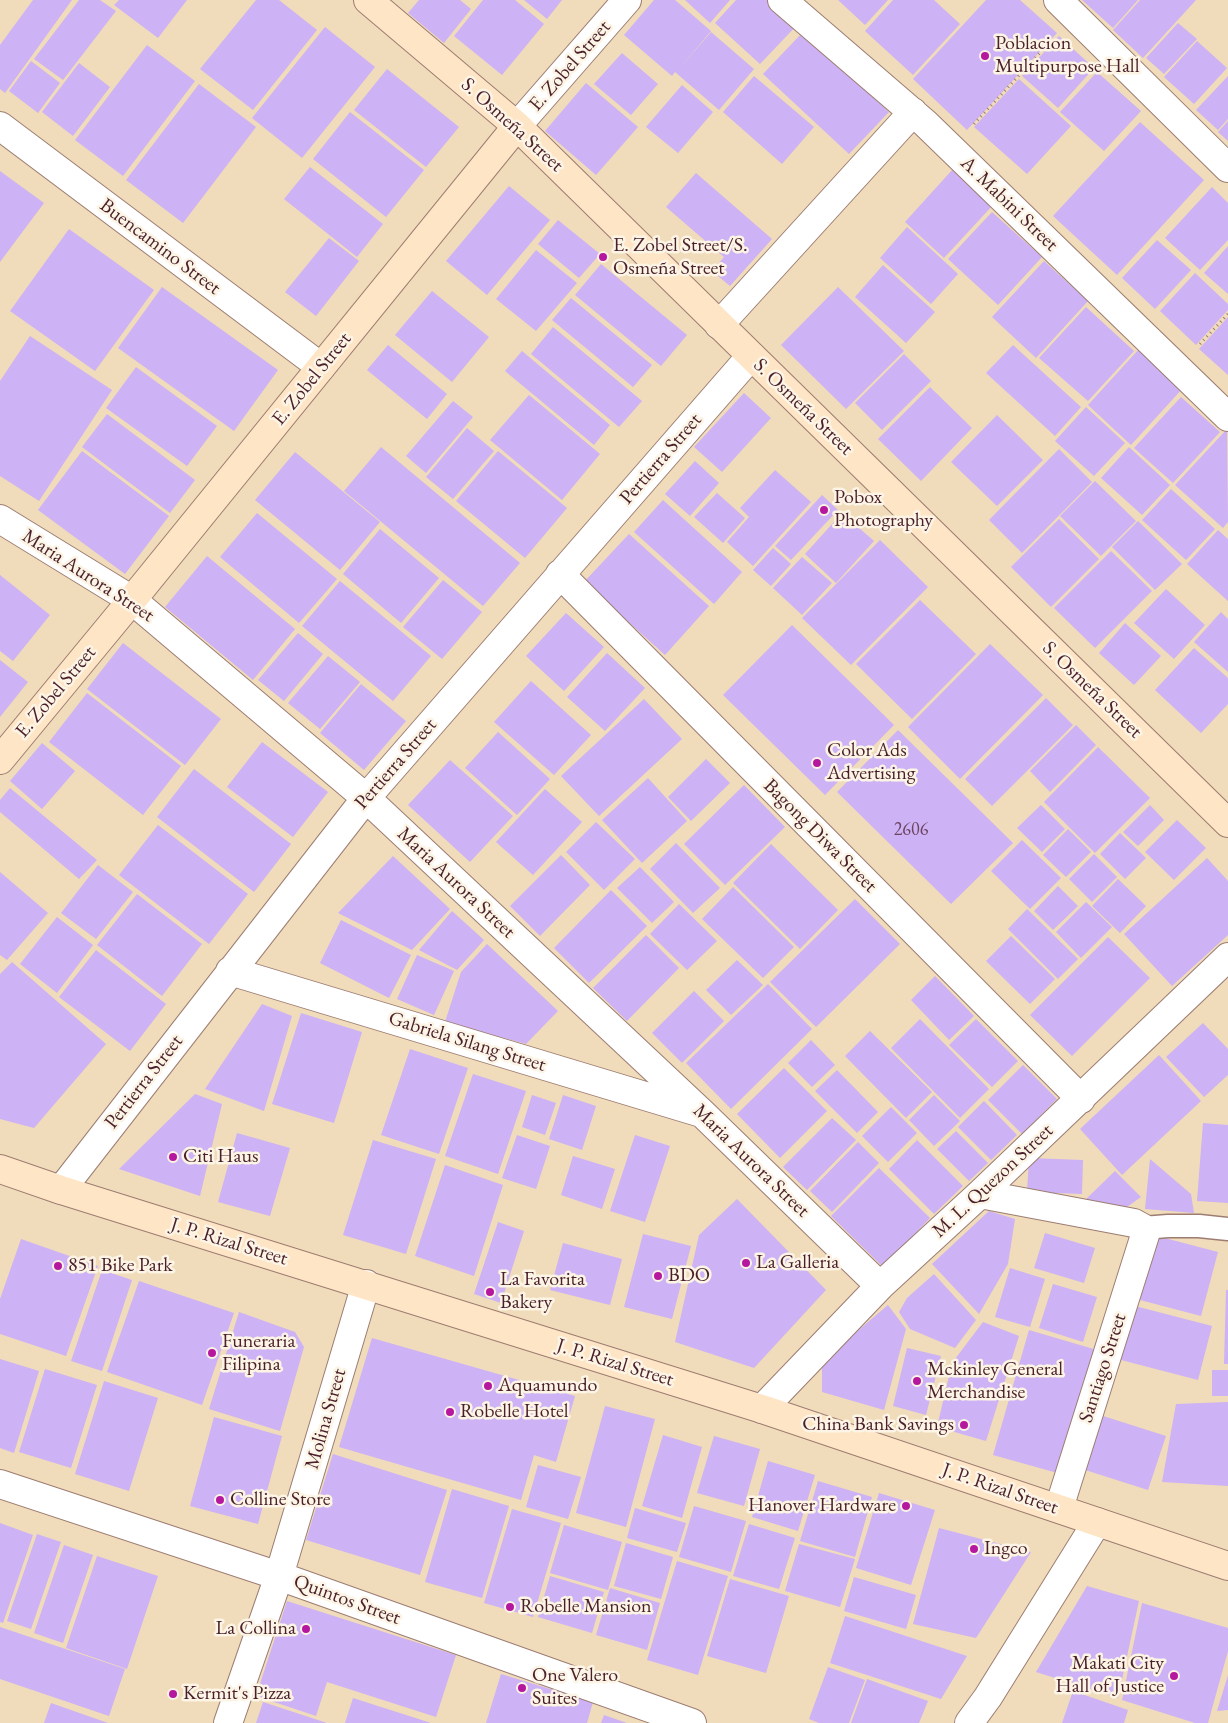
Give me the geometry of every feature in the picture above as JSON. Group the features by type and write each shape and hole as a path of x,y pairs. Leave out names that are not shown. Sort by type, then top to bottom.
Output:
{"street":[{"name":"S. Osmeña Street","path":"368,0 517,126 1228,823"},
{"name":"E. Zobel Street","path":"0,760 517,126 627,0"},
{"name":"A. Mabini Street","path":"782,0 952,149 1228,417"},
{"path":"1066,8 1228,168"},
{"path":"719,325 912,112"},
{"name":"Buencamino Street","path":"0,126 321,368"},
{"name":"Pertierra Street","path":"61,1190 366,798 751,356"},
{"name":"Maria Aurora Street","path":"0,519 132,600 366,798 703,1114 880,1286"},
{"name":"Bagong Diwa Street","path":"560,574 1081,1099"},
{"name":"M. L. Quezon Street","path":"762,1409 880,1286 1081,1099 1228,957"},
{"name":"Gabriela Silang Street","path":"230,971 703,1114"},
{"name":"J. P. Rizal Street","path":"0,1169 61,1190 762,1409 1228,1566"},
{"path":"980,1194 1134,1223 1143,1228"},
{"name":"Santiago Street","path":"1058,1508 1145,1235 1143,1228"},
{"name":"Molina Street","path":"228,1723 280,1576 366,1284"},
{"name":"Quintos Street","path":"0,1484 280,1576 692,1723"},
{"path":"969,1723 988,1697 1097,1522"}],"lane":[{"path":"1143,1228 1199,1226 1228,1229"}],"path":[{"path":"952,149 1066,8"}],"building":[{"path":"33,0 72,0 5,93 0,89 0,45"},
{"path":"79,0 100,0 116,11 63,80 34,59"},
{"path":"119,0 187,0 158,38 114,5"},
{"path":"256,0 279,0 317,30 253,110 200,69"},
{"path":"419,0 460,0 471,9 444,43 408,13"},
{"path":"483,0 515,0 544,24 502,75 454,36"},
{"path":"524,0 562,0 547,19"},
{"path":"654,0 675,0 711,31 678,70 711,32 754,69 719,110 675,72 672,76 624,35"},
{"path":"685,0 730,0 710,23"},
{"path":"736,0 771,0 798,24 760,64 715,23"},
{"path":"838,0 888,0 865,25"},
{"path":"893,0 934,0 960,24 913,75 865,31"},
{"name":"Poblacion Multipurpose Hall","path":"986,0 1020,0 1057,33 967,130 913,79"},
{"path":"1082,0 1138,0 1113,28"},
{"path":"1140,0 1196,0 1143,58 1113,30"},
{"path":"1178,23 1197,39 1164,74 1146,58"},
{"path":"325,27 375,67 302,158 252,118"},
{"path":"803,32 889,112 849,154 763,74"},
{"path":"1059,36 1094,68 1058,108 1022,76"},
{"path":"1197,41 1227,68 1194,104 1164,77"},
{"path":"147,45 195,81 123,176 75,140"},
{"path":"622,53 658,84 631,115 594,84"},
{"path":"31,61 60,83 38,113 9,91"},
{"path":"79,63 110,87 73,136 42,112"},
{"path":"387,69 459,127 426,167 354,110"},
{"path":"1097,72 1141,111 1104,151 1060,112"},
{"path":"754,76 814,127 782,164 723,112"},
{"path":"1228,76 1228,119 1218,130 1196,110"},
{"path":"1019,79 1071,126 1027,174 974,127"},
{"path":"586,83 638,127 596,175 545,131"},
{"path":"199,84 256,127 183,223 126,180"},
{"path":"682,85 713,112 678,153 646,127"},
{"path":"350,112 424,170 386,217 313,159"},
{"path":"1228,121 1228,141 1218,132"},
{"path":"1140,122 1204,180 1117,275 1053,216"},
{"path":"310,167 383,224 357,257 284,199"},
{"path":"953,169 993,205 944,258 905,222"},
{"path":"0,171 44,203 0,262"},
{"path":"696,173 772,239 730,286 712,271 724,257 666,207"},
{"path":"509,186 550,220 487,295 446,261"},
{"path":"1212,187 1228,203 1228,240 1200,270 1165,238"},
{"path":"992,212 1042,257 998,305 948,259"},
{"path":"558,220 600,254 579,278 538,244"},
{"path":"907,227 958,274 931,304 880,258"},
{"path":"69,229 154,290 95,371 10,311"},
{"path":"329,238 359,261 316,316 285,292"},
{"path":"1157,240 1191,270 1155,309 1122,278"},
{"path":"1228,246 1228,294 1204,273"},
{"path":"536,250 577,283 536,331 496,299"},
{"path":"1044,261 1088,301 1036,358 992,317"},
{"path":"601,264 687,335 661,366 575,295"},
{"path":"883,265 935,312 906,343 855,297"},
{"path":"1195,273 1228,304 1228,310 1196,345 1160,311"},
{"path":"162,287 278,370 234,431 118,348"},
{"path":"838,287 904,351 846,409 781,345"},
{"path":"432,291 489,337 452,382 395,335"},
{"path":"571,298 652,365 633,387 552,320"},
{"path":"1086,307 1134,351 1088,401 1039,358"},
{"path":"1228,317 1228,375 1199,349"},
{"path":"553,327 642,401 619,427 531,354"},
{"path":"30,336 112,390 39,501 0,476 0,381"},
{"path":"388,345 447,394 427,419 367,370"},
{"path":"1013,345 1081,407 1055,436 986,373"},
{"path":"1139,349 1183,388 1131,445 1088,405"},
{"path":"522,351 610,425 594,445 505,371"},
{"path":"904,354 931,381 882,430 855,403"},
{"path":"136,367 217,426 187,466 106,408"},
{"path":"930,387 972,428 921,481 878,439"},
{"path":"744,393 771,418 722,472 694,447"},
{"path":"529,395 600,454 562,500 490,440"},
{"path":"1181,397 1220,432 1173,483 1134,448"},
{"path":"453,401 473,417 426,473 406,456"},
{"path":"1086,407 1125,443 1094,476 1055,441"},
{"path":"107,414 195,480 170,513 82,447"},
{"path":"997,415 1043,460 997,506 951,462"},
{"path":"467,428 494,451 453,499 426,477"},
{"path":"1227,429 1228,522 1223,528 1175,485"},
{"path":"381,447 520,563 483,606 344,491"},
{"path":"1129,447 1170,485 1142,515 1101,478"},
{"path":"1059,449 1092,482 1022,553 989,520"},
{"path":"82,451 169,516 125,574 38,510"},
{"path":"498,451 567,508 525,558 456,501"},
{"path":"295,452 380,522 340,570 255,500"},
{"path":"695,461 719,483 690,516 665,494"},
{"path":"775,470 811,502 753,566 727,542 749,517 740,508"},
{"path":"1095,481 1136,521 1101,556 1060,516"},
{"path":"1171,489 1215,529 1186,560 1142,520"},
{"path":"717,493 745,518 723,543 694,517"},
{"path":"822,495 838,510 791,560 775,546"},
{"path":"663,500 742,572 714,604 634,532"},
{"path":"257,513 337,579 299,623 220,557"},
{"path":"842,513 874,541 836,583 805,554"},
{"path":"1059,519 1099,559 1051,607 1011,567"},
{"path":"1138,521 1182,564 1155,590 1112,547"},
{"path":"380,529 439,578 401,623 343,574"},
{"path":"1218,530 1228,539 1228,601 1187,564"},
{"path":"629,534 709,606 665,655 584,582"},
{"path":"880,540 928,587 851,665 802,618"},
{"path":"773,548 791,564 771,586 753,570"},
{"path":"1111,551 1152,591 1095,648 1054,608"},
{"path":"207,556 295,629 253,680 165,607"},
{"path":"802,557 832,583 802,615 773,588"},
{"path":"0,575 50,615 13,661 0,651"},
{"path":"443,580 482,612 442,659 403,627"},
{"path":"340,581 431,656 393,701 302,626"},
{"path":"1166,589 1205,625 1174,659 1134,623"},
{"path":"920,600 976,654 912,719 856,664"},
{"path":"1221,612 1228,619 1228,672 1194,642"},
{"path":"566,613 604,647 564,691 526,656"},
{"path":"1125,623 1161,656 1134,685 1099,653"},
{"path":"792,625 894,725 825,795 723,695"},
{"path":"298,633 323,654 284,701 258,680"},
{"path":"123,643 221,719 185,765 87,689"},
{"path":"990,644 1043,695 960,779 908,727"},
{"path":"1194,648 1228,678 1228,704 1201,733 1155,690"},
{"path":"607,653 645,688 605,731 567,697"},
{"path":"328,656 360,682 320,729 288,703"},
{"path":"0,660 28,682 0,717"},
{"path":"531,681 591,735 554,775 494,722"},
{"path":"361,684 406,721 364,770 320,733"},
{"path":"87,693 181,766 143,815 49,742"},
{"path":"1046,698 1073,725 992,806 965,779"},
{"path":"644,699 682,739 599,816 561,776"},
{"path":"1076,725 1096,745 1050,792 1030,771"},
{"path":"898,730 1013,843 951,904 837,792"},
{"path":"498,732 550,779 517,815 465,768"},
{"path":"262,742 328,792 293,837 227,787"},
{"path":"42,743 75,771 42,809 10,781"},
{"path":"1098,747 1150,798 1095,853 1044,802"},
{"path":"706,759 730,783 691,821 668,797"},
{"path":"450,760 513,816 470,862 408,805"},
{"path":"194,769 291,844 254,892 157,817"},
{"path":"648,778 687,821 642,863 602,820"},
{"path":"744,785 785,827 725,885 684,844"},
{"path":"10,788 97,860 79,879 0,812 0,800"},
{"path":"545,789 582,822 533,875 496,842"},
{"path":"1041,805 1065,829 1042,852 1017,828"},
{"path":"1150,805 1164,820 1138,846 1123,832"},
{"path":"1177,820 1206,848 1174,880 1145,852"},
{"path":"596,822 635,859 604,890 566,852"},
{"path":"158,825 248,894 209,944 119,875"},
{"path":"1068,829 1091,852 1066,877 1043,855"},
{"path":"1120,833 1146,858 1125,879 1100,854"},
{"path":"1022,840 1061,878 1030,909 991,871"},
{"path":"676,843 720,888 693,913 650,869"},
{"path":"771,844 838,910 800,949 733,883"},
{"path":"1094,854 1117,877 1092,902 1069,879"},
{"path":"561,855 590,885 540,936 510,906"},
{"path":"393,856 450,909 412,950 338,913"},
{"path":"1207,858 1228,881 1228,935 1172,986 1124,934"},
{"path":"98,865 133,892 96,939 61,913"},
{"path":"640,867 674,902 652,923 617,888"},
{"path":"0,872 48,913 7,960 0,955"},
{"path":"1118,879 1146,906 1120,933 1092,906"},
{"path":"1058,886 1078,906 1053,930 1034,911"},
{"path":"733,887 794,947 763,978 702,919"},
{"path":"611,890 647,926 589,983 554,948"},
{"path":"137,894 202,944 162,996 97,945"},
{"path":"855,899 900,944 816,1027 770,982"},
{"path":"1086,902 1112,927 1081,958 1056,932"},
{"path":"679,904 717,941 687,970 650,934"},
{"path":"1027,909 1078,959 1058,979 1008,929"},
{"path":"452,911 484,940 457,970 419,950"},
{"path":"57,917 93,945 57,993 20,964"},
{"path":"341,920 411,955 389,998 320,963"},
{"path":"646,935 679,968 627,1021 593,988"},
{"path":"1011,936 1055,979 1030,1004 986,961"},
{"path":"1108,937 1150,978 1072,1056 1030,1015"},
{"path":"487,944 558,1011 526,1044 445,1022 461,972"},
{"path":"96,950 166,1004 130,1051 59,997"},
{"path":"417,955 454,971 434,1015 397,999"},
{"path":"737,960 763,985 731,1015 706,990"},
{"path":"12,962 106,1044 34,1128 0,1119 0,974"},
{"path":"935,976 974,1016 949,1040 911,1000"},
{"path":"768,984 812,1029 731,1109 686,1063"},
{"path":"694,991 724,1021 682,1063 652,1033"},
{"path":"262,1004 292,1016 264,1111 205,1089"},
{"path":"301,1013 362,1032 334,1123 272,1104"},
{"path":"920,1019 989,1089 960,1118 891,1048"},
{"path":"976,1019 1018,1061 992,1087 949,1045"},
{"path":"1203,1023 1228,1049 1228,1075 1204,1097 1166,1057"},
{"path":"870,1031 932,1092 906,1118 845,1056"},
{"path":"811,1040 835,1065 812,1087 788,1063"},
{"path":"410,1049 468,1068 439,1154 381,1135"},
{"path":"1159,1055 1201,1101 1122,1175 1080,1129"},
{"path":"1023,1065 1057,1099 1022,1134 988,1100"},
{"path":"784,1068 827,1111 780,1158 737,1114"},
{"path":"837,1070 878,1112 857,1133 815,1091"},
{"path":"473,1074 526,1091 498,1174 445,1156"},
{"path":"195,1094 222,1104 200,1196 119,1169"},
{"path":"532,1095 556,1103 545,1135 522,1127"},
{"path":"563,1095 596,1106 582,1150 549,1139"},
{"path":"934,1095 960,1121 934,1146 909,1120"},
{"path":"984,1101 1017,1135 991,1160 958,1127"},
{"path":"891,1107 917,1133 888,1162 862,1136"},
{"path":"832,1118 856,1140 807,1190 783,1167"},
{"path":"1203,1123 1228,1125 1228,1203 1197,1201"},
{"path":"956,1131 988,1163 969,1181 937,1149"},
{"path":"237,1133 290,1148 270,1216 218,1202"},
{"path":"517,1135 550,1146 536,1189 502,1178"},
{"path":"635,1135 670,1146 645,1222 610,1211"},
{"path":"373,1140 436,1159 406,1254 343,1235"},
{"path":"917,1140 963,1186 934,1214 889,1169"},
{"path":"858,1142 879,1163 832,1212 810,1191"},
{"path":"573,1156 615,1169 602,1209 561,1195"},
{"path":"1029,1158 1083,1160 1082,1194 1027,1192"},
{"path":"1150,1159 1191,1194 1194,1213 1145,1209"},
{"path":"445,1165 503,1185 474,1276 415,1256"},
{"path":"879,1168 930,1218 883,1267 831,1216"},
{"path":"1115,1171 1141,1197 1117,1214 1083,1202"},
{"name":"La Galleria","path":"737,1199 826,1290 754,1368 675,1342 699,1235"},
{"path":"989,1211 1015,1219 1008,1264 979,1314 932,1264"},
{"path":"498,1222 524,1231 501,1303 474,1294"},
{"path":"1045,1233 1095,1248 1084,1283 1034,1268"},
{"name":"BDO","path":"643,1234 691,1246 672,1319 624,1307"},
{"path":"1157,1236 1218,1252 1201,1316 1140,1300"},
{"path":"21,1239 98,1266 66,1356 0,1334 0,1299"},
{"path":"563,1243 622,1259 610,1305 550,1290"},
{"path":"1010,1268 1045,1279 1030,1327 995,1317"},
{"path":"102,1270 132,1280 102,1371 71,1361"},
{"path":"934,1274 976,1320 955,1348 910,1329 899,1312 907,1298"},
{"path":"139,1281 234,1313 202,1405 107,1372"},
{"path":"1053,1284 1097,1297 1083,1342 1039,1328"},
{"path":"1226,1290 1228,1290 1228,1364 1224,1364"},
{"path":"888,1305 906,1329 884,1410 822,1392 822,1361"},
{"path":"1135,1306 1212,1326 1198,1380 1121,1360"},
{"path":"239,1312 295,1332 304,1347 280,1431 209,1409"},
{"path":"983,1322 1019,1336 986,1441 937,1427 952,1363"},
{"path":"1029,1330 1097,1350 1061,1474 993,1455"},
{"path":"372,1338 575,1396 556,1462 534,1455 521,1500 339,1447"},
{"name":"Mckinley General Merchandise","path":"907,1348 941,1356 926,1415 893,1406"},
{"path":"0,1359 39,1371 14,1453 0,1448"},
{"path":"45,1369 97,1385 71,1468 19,1452"},
{"path":"1212,1370 1228,1370 1228,1396 1212,1396"},
{"path":"104,1381 158,1398 129,1491 75,1474"},
{"path":"1228,1402 1228,1486 1162,1482 1176,1404"},
{"path":"605,1406 655,1419 626,1527 576,1513"},
{"path":"1100,1415 1166,1436 1148,1490 1082,1469"},
{"path":"214,1417 282,1436 258,1524 190,1506"},
{"path":"663,1435 702,1447 682,1518 642,1506"},
{"path":"714,1436 760,1449 744,1506 697,1493"},
{"path":"333,1454 447,1490 420,1575 306,1540"},
{"path":"768,1461 815,1475 798,1531 752,1517"},
{"path":"538,1465 581,1477 568,1519 526,1507"},
{"path":"818,1481 872,1497 855,1557 800,1541"},
{"path":"452,1489 509,1506 482,1598 425,1582"},
{"path":"879,1493 935,1510 911,1585 856,1568"},
{"path":"694,1506 746,1521 731,1572 679,1557"},
{"path":"635,1508 686,1523 677,1552 627,1538"},
{"path":"512,1509 561,1523 533,1617 484,1603"},
{"path":"0,1523 33,1535 3,1623 0,1622"},
{"path":"749,1524 795,1538 779,1589 733,1576"},
{"path":"564,1525 622,1542 608,1590 550,1573"},
{"path":"939,1528 1031,1552 976,1638 913,1624"},
{"path":"37,1534 61,1542 31,1629 7,1621"},
{"path":"626,1543 673,1557 661,1599 614,1586"},
{"path":"799,1544 855,1559 840,1607 785,1591"},
{"path":"64,1545 93,1555 63,1643 34,1633"},
{"path":"97,1556 158,1576 127,1669 66,1648"},
{"path":"677,1561 728,1576 698,1675 647,1660"},
{"path":"550,1576 604,1592 592,1633 538,1617"},
{"path":"854,1577 916,1595 906,1629 844,1611"},
{"path":"730,1579 789,1596 766,1673 707,1656"},
{"path":"1087,1586 1139,1601 1118,1698 1036,1672"},
{"path":"610,1588 660,1603 647,1650 596,1635"},
{"path":"287,1601 456,1655 436,1717 327,1682 316,1716 256,1696"},
{"name":"Makati City Hall of Justice","path":"1142,1603 1228,1628 1228,1651 1208,1723 1195,1723 1122,1700"},
{"path":"845,1616 967,1656 941,1699 830,1663"},
{"path":"0,1627 125,1669 109,1716 0,1679"},
{"path":"828,1667 865,1680 849,1723 819,1723 809,1719"},
{"name":"One Valero Suites","path":"501,1674 593,1702 587,1723 486,1723"},
{"path":"1228,1675 1228,1710 1217,1711"},
{"path":"867,1679 928,1701 919,1723 851,1723"},
{"path":"1073,1691 1128,1710 1124,1723 1062,1723"},
{"path":"353,1698 431,1723 345,1723"},
{"path":"263,1702 327,1723 256,1723"},
{"path":"51,1703 108,1723 44,1723"},
{"path":"604,1715 627,1723 601,1723"}],"place":[{"name":"Poblacion Multipurpose Hall","path":"985,56"},
{"name":"E. Zobel Street/S. Osmeña Street","path":"603,257"},
{"name":"Pobox Photography","path":"824,510"},
{"name":"Color Ads Advertising","path":"817,763"},
{"name":"Citi Haus","path":"173,1157"},
{"name":"La Galleria","path":"746,1263"},
{"name":"851 Bike Park","path":"58,1266"},
{"name":"BDO","path":"658,1276"},
{"name":"La Favorita Bakery","path":"490,1292"},
{"name":"Funeraria Filipina","path":"212,1353"},
{"name":"Mckinley General Merchandise","path":"917,1381"},
{"name":"Aquamundo","path":"488,1386"},
{"name":"Robelle Hotel","path":"450,1412"},
{"name":"China Bank Savings","path":"964,1425"},
{"name":"Colline Store","path":"220,1500"},
{"name":"Hanover Hardware","path":"906,1506"},
{"name":"Ingco","path":"974,1549"},
{"name":"Robelle Mansion","path":"510,1607"},
{"name":"La Collina","path":"306,1629"},
{"name":"Makati City Hall of Justice","path":"1174,1676"},
{"name":"One Valero Suites","path":"522,1688"},
{"name":"Kermit's Pizza","path":"173,1694"}]}
